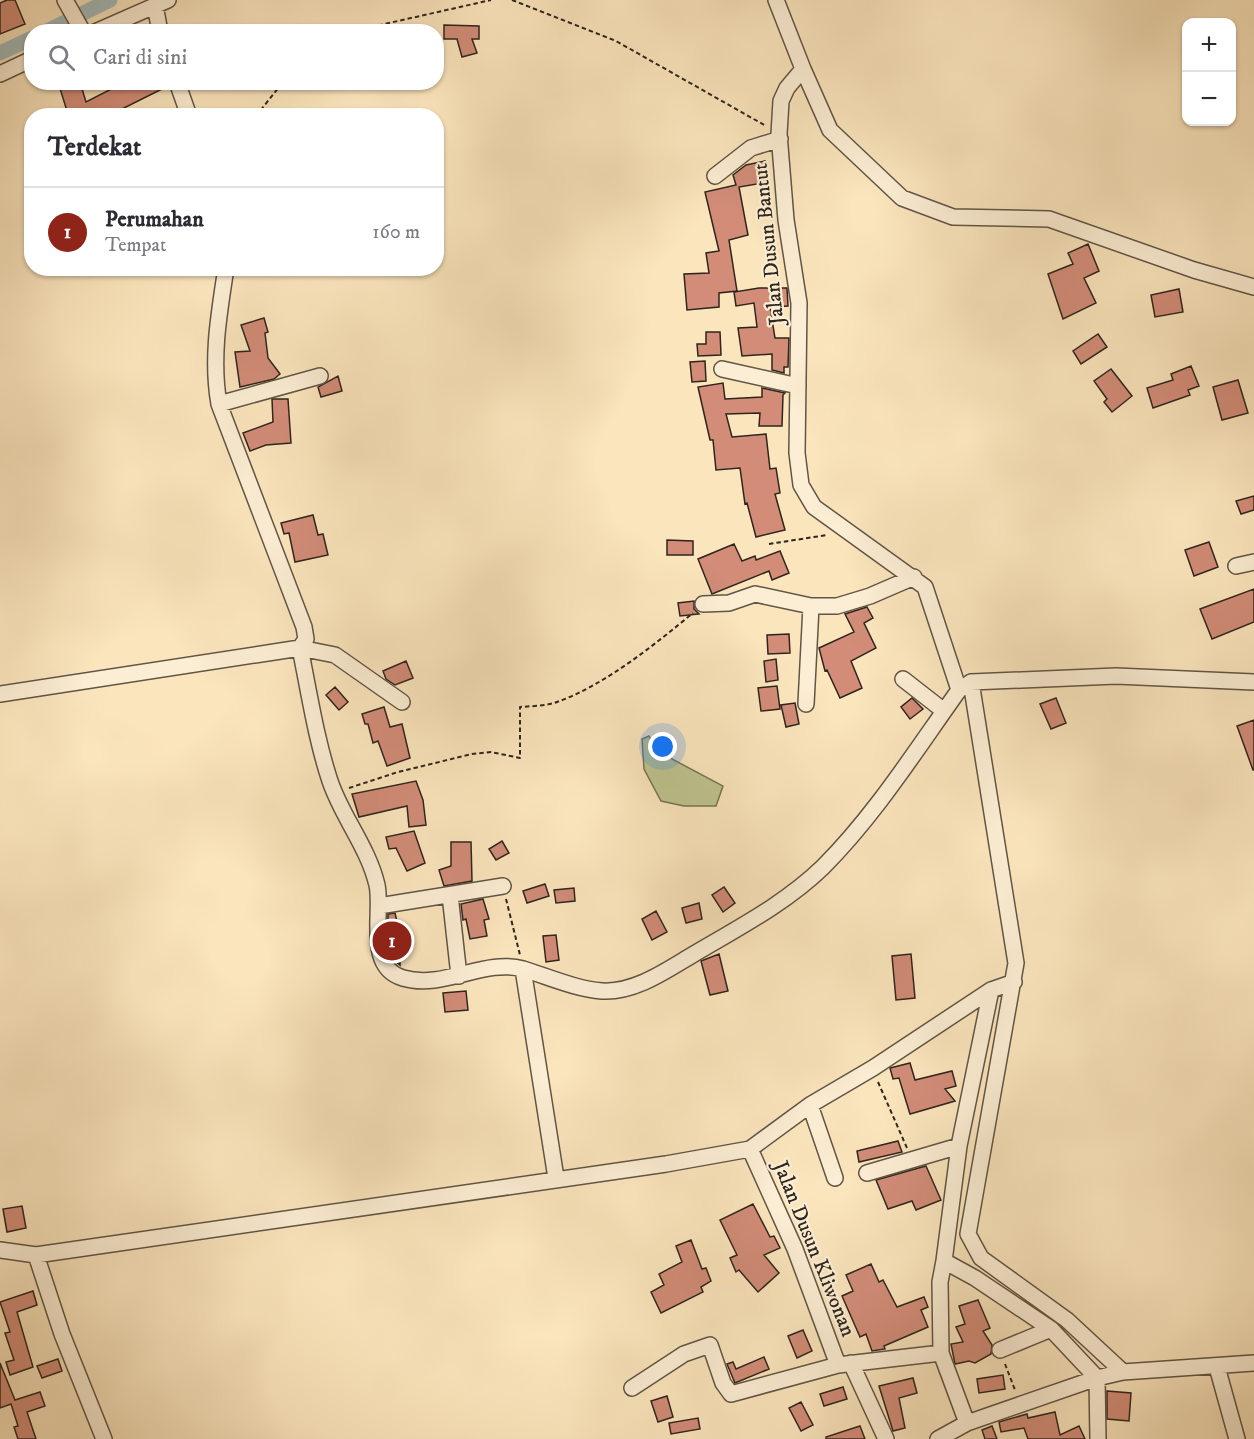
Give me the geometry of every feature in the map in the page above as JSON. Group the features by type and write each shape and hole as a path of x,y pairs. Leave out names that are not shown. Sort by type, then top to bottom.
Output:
{"street":[{"path":"776,0 830,130 902,198 953,217 1048,219 1194,270 1254,287"},
{"path":"113,24 161,3 160,24"},
{"path":"0,74 24,63"},
{"path":"715,176 750,148 779,136 781,101 787,88 803,69"},
{"path":"180,90 186,108"},
{"name":"Jalan Dusun Bantut","path":"779,136 786,220 799,303 799,473 808,500 914,577 925,587 929,595 965,686 1015,949 1004,985"},
{"path":"225,276 216,336 215,383 219,404 304,627 306,639 300,648 324,758 335,793 357,834 371,868 380,906 380,957 391,972 403,978 459,976 495,966 509,965 579,987 603,991 621,990 644,982 760,915 822,868 858,831 944,711 965,686 1116,676 1254,682"},
{"path":"722,369 798,386"},
{"path":"219,404 320,376"},
{"path":"1236,566 1254,562"},
{"path":"703,604 729,603 755,594 811,606 837,606 870,596 914,577"},
{"path":"806,704 811,606"},
{"path":"0,694 300,648 335,655 402,702"},
{"path":"903,679 944,711"},
{"path":"380,906 503,886"},
{"path":"450,894 459,976"},
{"path":"523,969 556,1178"},
{"path":"0,1250 36,1255 556,1178 666,1164 750,1149 810,1105 1004,985"},
{"path":"967,1423 941,1353 940,1282 959,1146 1004,985"},
{"path":"1004,985 968,1225 971,1244 981,1258 1067,1320 1119,1373"},
{"path":"810,1105 835,1178"},
{"path":"867,1173 959,1146"},
{"name":"Jalan Dusun Kliwonan","path":"750,1149 844,1364 886,1439"},
{"path":"36,1255 62,1334 101,1438"},
{"path":"944,1261 1008,1299 1052,1329 1097,1378 1098,1439"},
{"path":"1008,1299 1017,1283"},
{"path":"1000,1350 1052,1329"},
{"path":"632,1388 684,1354 710,1345 723,1383 731,1394 844,1364 941,1353"},
{"path":"938,1439 967,1423 1097,1378 1119,1373 1254,1364"},
{"path":"1217,1367 1237,1439"}],"path":[{"path":"384,24 490,0"},
{"name":"Jalan Dusun Bantut","path":"512,0 616,42 779,136"},
{"path":"262,108 277,90"},
{"path":"769,544 828,535"},
{"path":"335,793 398,772 472,754 491,752 520,759 522,734 520,707 555,703 590,687 644,652 703,604"},
{"path":"503,886 523,969"},
{"path":"873,1068 912,1159"},
{"path":"1000,1350 1020,1404"}],"green space":[{"path":"649,736 655,747 669,751 672,759 723,786 716,806 684,806 661,801 644,769 642,739"}],"building":[{"path":"15,0 25,24 0,34 0,3"},
{"path":"444,25 479,26 479,39 472,39 477,53 462,57 457,39 444,39"},
{"path":"60,90 82,90 86,102 109,90 160,90 124,108 66,108"},
{"path":"765,161 768,182 739,187 748,235 729,240 737,291 719,293 719,307 687,310 684,274 709,273 706,253 719,251 705,192 736,185 733,175 746,165"},
{"path":"1088,244 1099,271 1084,278 1096,303 1063,319 1048,274 1073,264 1068,253"},
{"path":"759,288 787,288 788,306 770,307 775,338 789,338 788,367 784,367 784,373 772,370 772,354 742,356 738,328 757,327 754,303 736,306 734,292"},
{"path":"1179,289 1183,312 1155,317 1151,295"},
{"path":"264,318 268,332 265,333 268,358 280,374 274,379 240,387 235,352 250,351 241,325"},
{"path":"706,332 720,332 721,355 698,356 697,344 706,344"},
{"path":"1098,334 1107,347 1081,364 1073,351"},
{"path":"705,361 706,381 692,382 690,362"},
{"path":"1191,366 1199,386 1188,390 1190,395 1153,408 1147,388 1173,380 1171,374"},
{"path":"1111,369 1132,396 1112,412 1104,402 1107,399 1094,381"},
{"path":"338,376 342,391 321,397 318,387"},
{"path":"1238,380 1248,413 1222,420 1213,387"},
{"path":"723,383 725,399 762,397 762,388 785,393 783,395 782,426 759,426 760,413 726,414 732,437 766,434 770,469 776,468 780,493 775,494 785,530 756,537 747,503 745,504 740,468 716,470 713,440 710,440 698,387"},
{"path":"272,399 288,399 291,443 266,445 250,451 243,433 273,422"},
{"path":"1254,496 1254,510 1241,514 1236,501"},
{"path":"313,515 318,535 323,534 328,555 295,562 289,533 284,534 281,523"},
{"path":"667,540 693,541 693,555 667,555"},
{"path":"1209,542 1218,567 1194,576 1185,550"},
{"path":"734,544 742,561 755,556 756,560 780,551 789,573 772,580 769,571 712,594 698,559"},
{"path":"1254,589 1254,622 1212,639 1200,609"},
{"path":"694,601 694,609 699,614 680,616 678,603"},
{"path":"867,607 873,618 864,623 876,648 851,661 862,688 840,698 827,670 825,671 819,648 854,632 845,614"},
{"path":"789,634 790,653 768,654 767,635"},
{"path":"776,659 778,680 766,682 764,661"},
{"path":"406,661 413,678 395,685 386,679 383,671"},
{"path":"777,686 780,709 761,711 758,688"},
{"path":"335,687 348,702 339,710 326,695"},
{"path":"912,698 923,709 910,719 901,707"},
{"path":"1056,698 1066,723 1051,729 1040,704"},
{"path":"795,703 799,724 786,727 781,705"},
{"path":"384,707 390,727 402,724 410,758 387,766 378,741 373,743 368,724 365,724 362,714"},
{"path":"1254,720 1254,770 1253,770 1237,726"},
{"path":"416,781 423,800 426,825 409,827 407,806 359,817 352,794"},
{"path":"414,831 425,863 407,871 396,848 389,849 386,837"},
{"path":"502,841 509,853 496,860 489,849"},
{"path":"451,842 471,842 472,881 444,886 439,870 451,866"},
{"path":"545,884 549,896 527,903 523,891"},
{"path":"724,887 735,903 723,912 712,895"},
{"path":"574,888 575,901 556,903 554,890"},
{"path":"483,899 489,919 484,920 487,936 470,939 466,919 463,920 461,904"},
{"path":"699,903 702,919 686,923 682,908"},
{"path":"656,911 667,932 652,940 642,919"},
{"path":"395,913 400,935 400,965 392,958 388,937 388,914"},
{"path":"556,935 559,960 546,962 543,936"},
{"path":"719,954 728,991 710,995 701,961"},
{"path":"911,954 915,998 896,1000 892,956"},
{"path":"466,991 468,1010 445,1012 443,993"},
{"path":"910,1063 915,1080 952,1071 956,1086 945,1089 955,1101 910,1114 899,1078 893,1079 890,1068"},
{"path":"898,1141 902,1152 859,1162 857,1151"},
{"path":"926,1166 941,1200 916,1210 912,1201 888,1209 876,1180"},
{"path":"753,1204 770,1237 774,1236 780,1248 764,1255 779,1273 758,1292 739,1270 736,1272 730,1258 737,1255 720,1220"},
{"path":"22,1206 26,1228 7,1232 3,1209"},
{"path":"691,1240 702,1269 706,1268 711,1281 701,1287 703,1292 661,1313 651,1292 664,1285 659,1274 682,1262 676,1246"},
{"path":"871,1264 879,1282 883,1280 897,1307 924,1297 928,1307 921,1310 928,1327 884,1346 885,1349 872,1351 866,1334 860,1337 842,1296 853,1291 846,1275"},
{"path":"33,1291 37,1305 17,1312 33,1367 10,1375 6,1362 14,1360 5,1333 10,1332 0,1302"},
{"path":"978,1300 990,1328 983,1331 992,1345 991,1354 975,1363 969,1361 955,1364 951,1344 963,1342 956,1327 965,1324 959,1306"},
{"path":"803,1330 812,1351 797,1358 788,1336"},
{"path":"764,1357 769,1369 735,1383 727,1364 733,1362 736,1369"},
{"path":"58,1359 62,1371 42,1378 37,1366"},
{"path":"0,1363 15,1400 40,1392 45,1406 27,1412 36,1439 18,1439 14,1427 18,1426 11,1404 0,1408"},
{"path":"1003,1375 1005,1389 979,1393 977,1379"},
{"path":"913,1378 917,1393 899,1398 905,1428 893,1431 879,1386"},
{"path":"843,1387 847,1399 824,1406 820,1394"},
{"path":"1107,1391 1131,1393 1129,1421 1107,1419"},
{"path":"667,1396 673,1417 658,1422 651,1401"},
{"path":"801,1402 813,1425 801,1431 789,1408"},
{"path":"1055,1412 1060,1435 1079,1426 1085,1439 1028,1439 1024,1428 1001,1432 999,1422 1027,1414 1028,1418"},
{"path":"698,1418 700,1429 671,1434 669,1423"},
{"path":"860,1426 865,1439 826,1439 826,1437"},
{"path":"992,1426 997,1439 985,1439 982,1430"}],"waterway":[{"path":"61,24 110,0"},
{"path":"0,53 24,42"}],"place":[{"name":"Perumahan","path":"392,941"}]}
